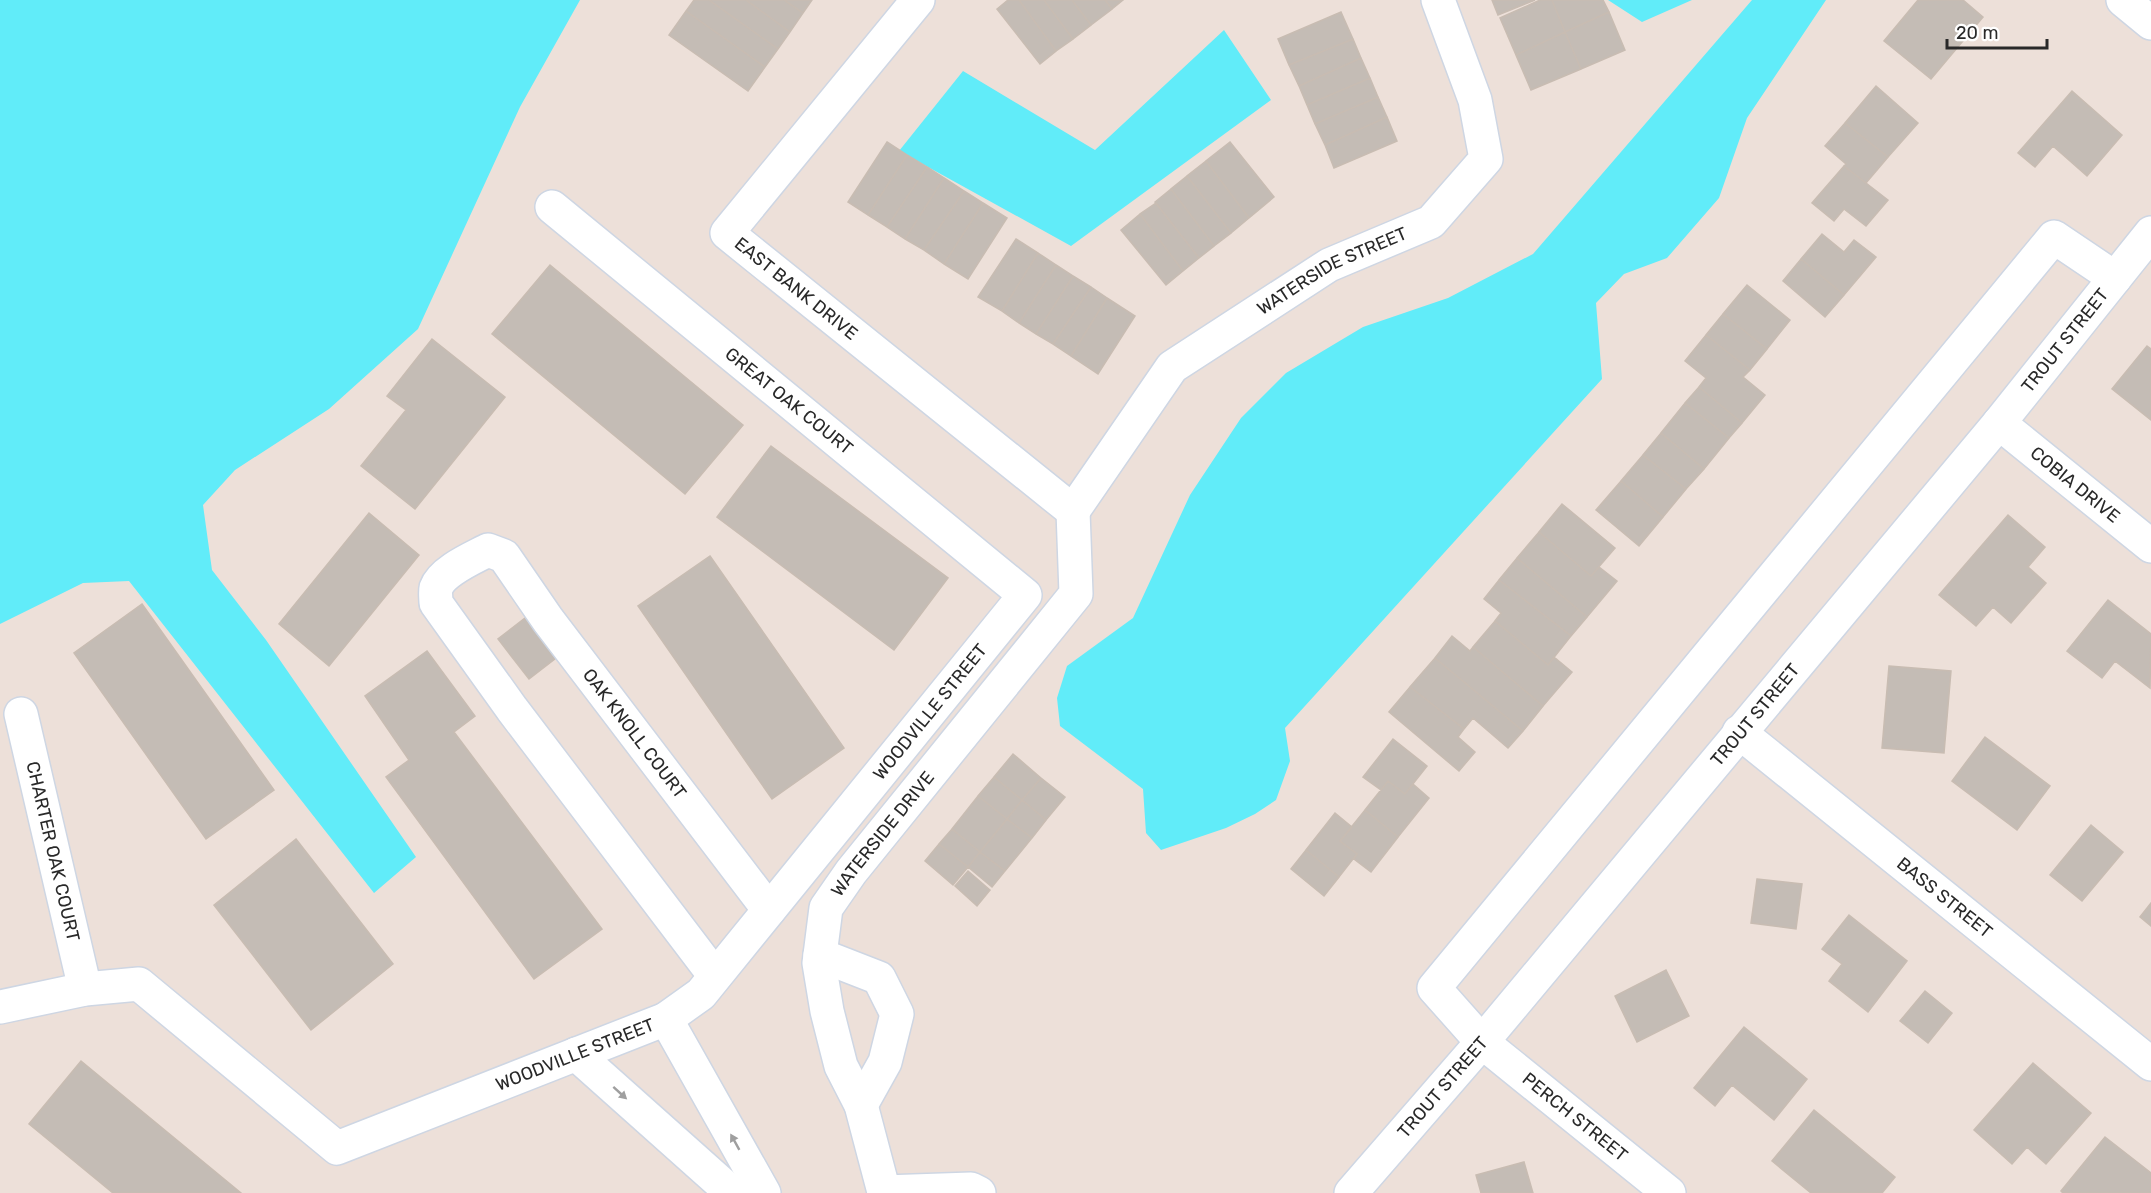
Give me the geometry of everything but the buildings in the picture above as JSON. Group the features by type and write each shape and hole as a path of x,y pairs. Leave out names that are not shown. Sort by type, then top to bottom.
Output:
{"street":[{"name":"EAST BANK DRIVE","path":"918,0 727,233 1073,511"},
{"name":"WATERSIDE STREET","path":"1073,511 1172,367 1329,265 1431,222 1486,159 1475,100 1438,0"},
{"path":"2123,0 2151,23"},
{"name":"GREAT OAK COURT","path":"552,207 1025,594"},
{"name":"TROUT STREET","path":"1351,1193 1482,1042 1999,423 2151,233"},
{"name":"PERCH STREET","path":"1669,1193 1482,1042 1434,988 2054,237 2115,278"},
{"name":"COBIA DRIVE","path":"1999,423 2151,546"},
{"name":"WATERSIDE DRIVE","path":"884,1193 861,1105 841,1066 827,1011 819,963 826,908 851,872 1076,594 1073,511"},
{"name":"OAK KNOLL COURT","path":"715,976 512,709 436,603 436,588 444,577 488,550 504,556 548,620 769,910"},
{"name":"WOODVILLE STREET","path":"0,1007 85,989 139,984 337,1148 666,1019 701,994 1025,594"},
{"name":"CHARTER OAK COURT","path":"21,714 85,989"},
{"name":"BASS STREET","path":"1739,732 2151,1064"},
{"path":"820,955 879,978 897,1014 885,1062 861,1105"},
{"path":"666,1019 764,1193"},
{"path":"576,1054 732,1193"},
{"path":"884,1193 971,1189 979,1193"}],"water":[{"path":"0,0 580,0 520,107 418,329 329,409 235,470 203,505 212,570 266,640 416,857 374,893 129,581 83,583 0,624"},
{"path":"1608,0 1692,0 1642,22"},
{"path":"1752,0 1826,0 1747,118 1719,198 1667,258 1624,274 1596,303 1602,379 1285,728 1290,761 1276,800 1255,814 1226,828 1161,850 1146,833 1143,789 1060,726 1057,698 1067,666 1133,618 1190,495 1241,418 1286,373 1363,327 1448,298 1533,254"},
{"path":"1224,30 1271,100 1071,246 899,151 963,71 1095,150"}]}
